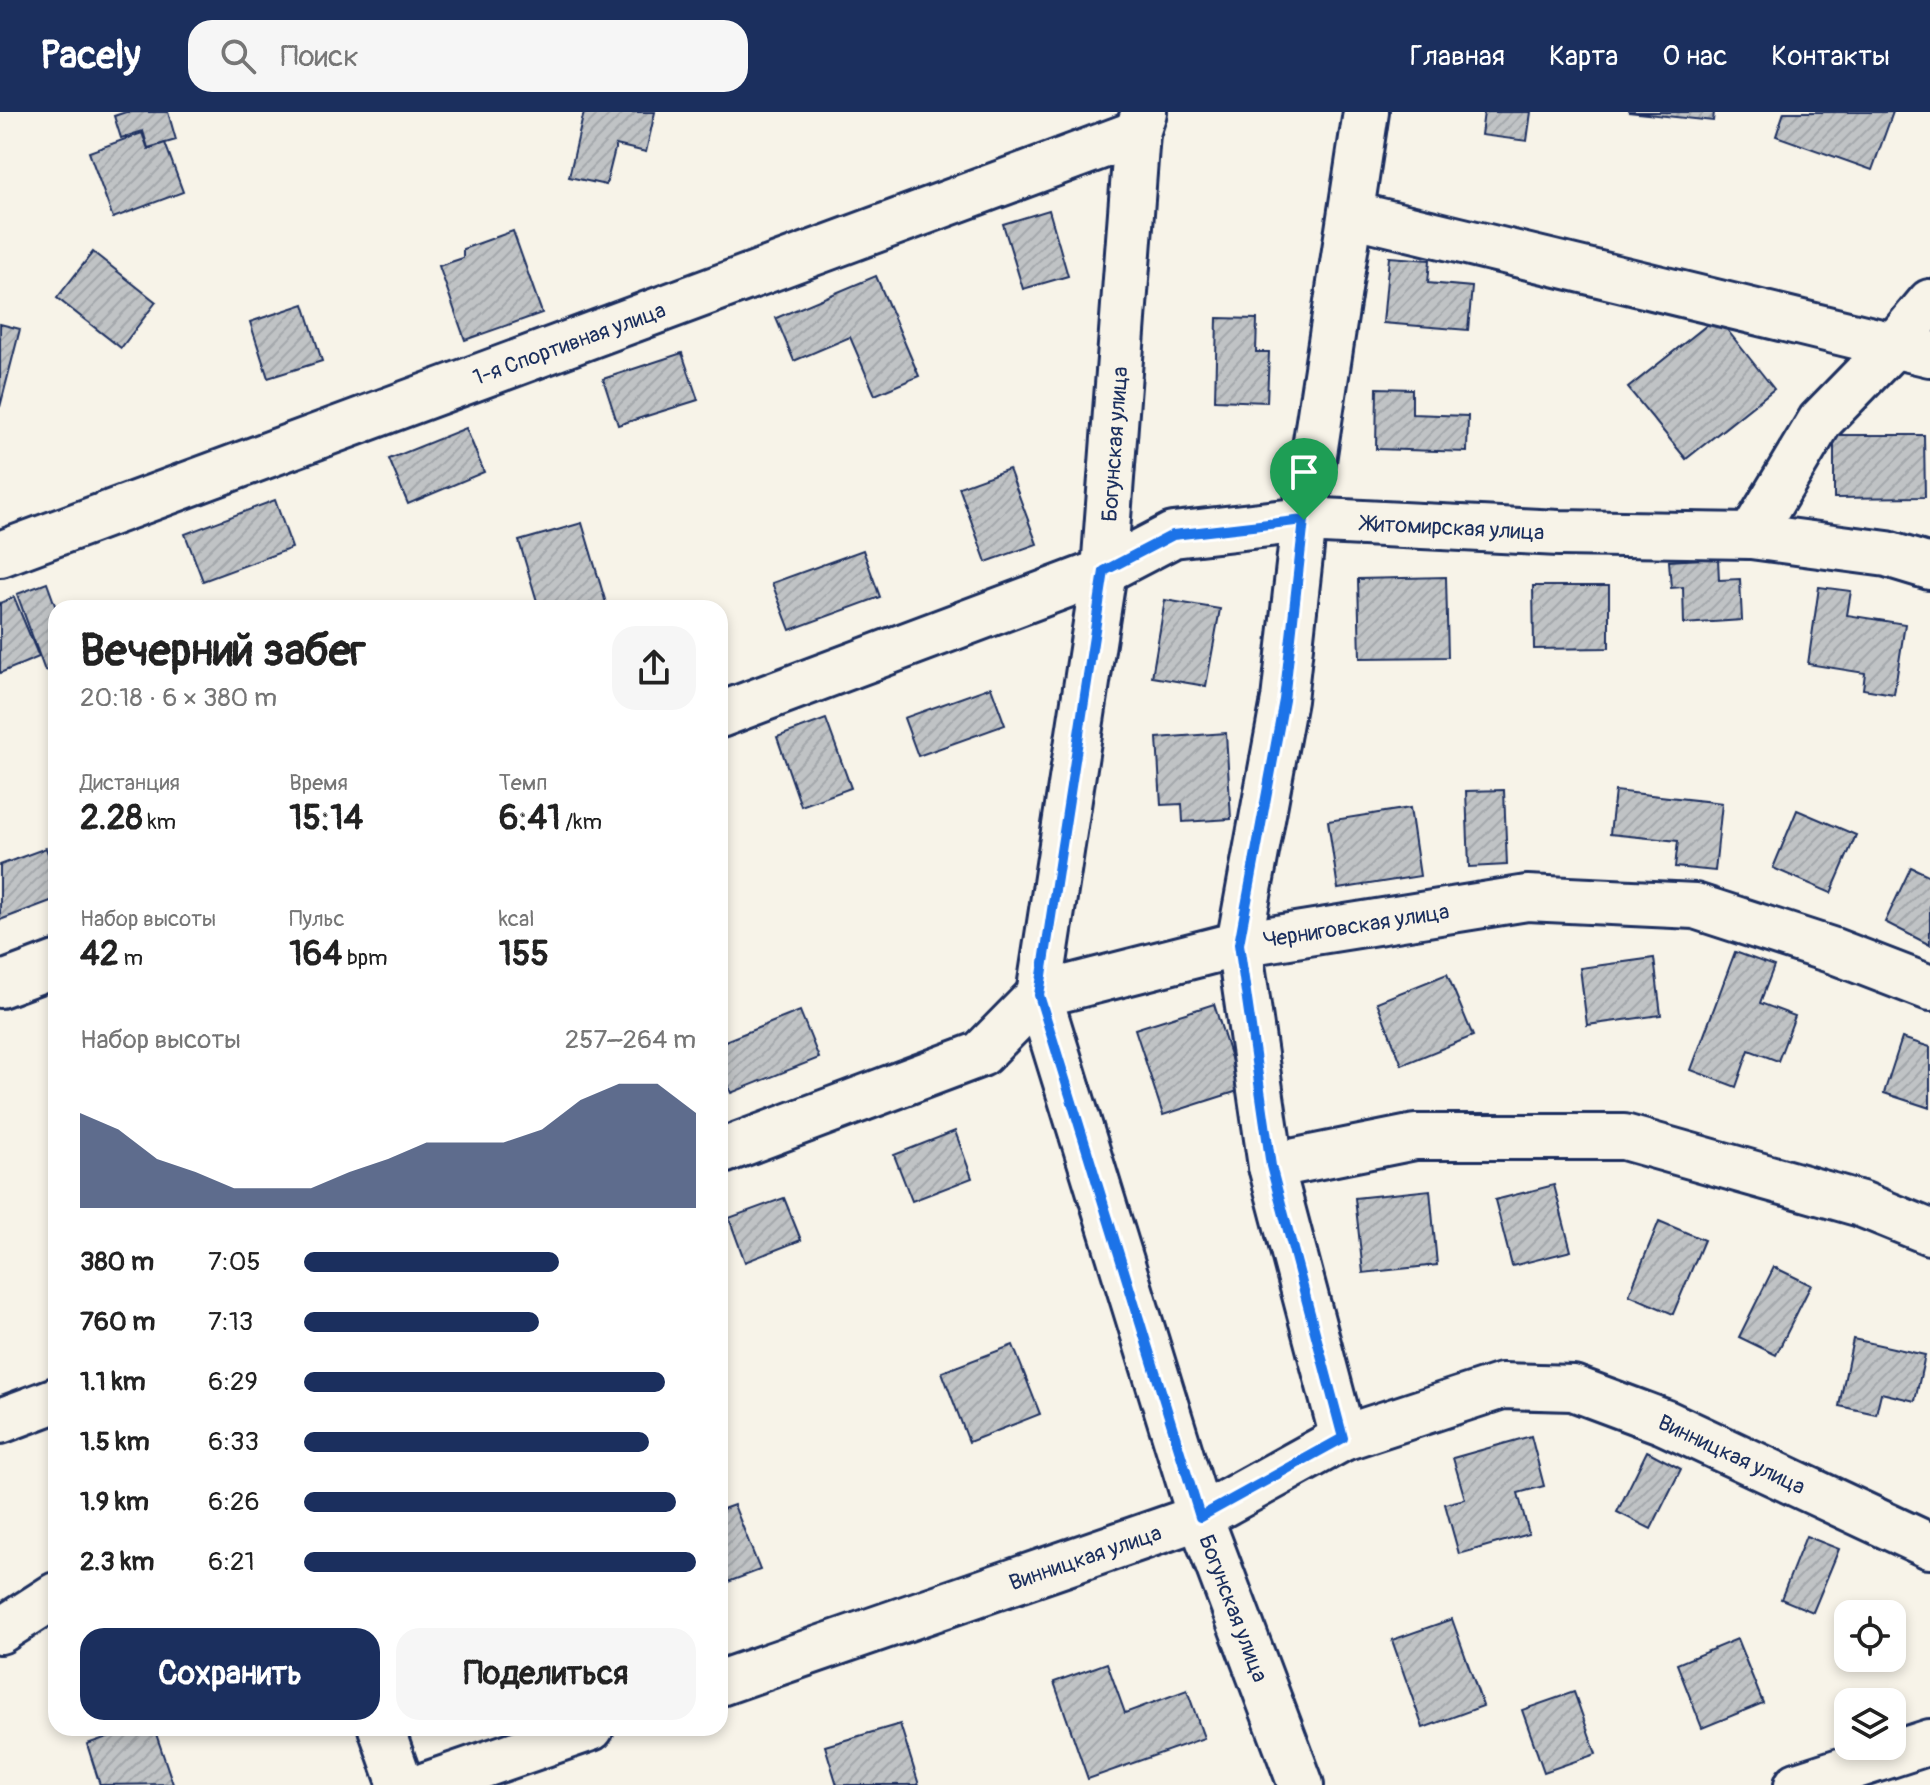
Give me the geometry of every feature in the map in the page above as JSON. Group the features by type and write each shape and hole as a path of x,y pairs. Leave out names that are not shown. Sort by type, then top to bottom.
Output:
{"street":[{"path":"1343,1438 1271,1166 1239,944 1284,700 1304,520 1366,112"},
{"name":"1-я Спортивная улица","path":"0,554 1140,123"},
{"name":"Богунская улица","path":"1140,123 1104,571 1039,995 1200,1517 1291,1782"},
{"path":"1351,214 1913,349"},
{"path":"1751,536 1820,421 1913,349 1930,302"},
{"name":"Житомирская улица","path":"728,712 1104,571 1173,535 1304,520 1559,533 1751,536 1887,554 1930,567"},
{"name":"Черниговская улица","path":"1039,995 1239,944 1527,898 1695,906 1834,951 1930,988"},
{"path":"0,985 48,967"},
{"path":"728,1149 981,1054 1039,995"},
{"path":"1271,1166 1415,1137 1624,1137 1861,1204 1930,1232"},
{"name":"Винницкая улица","path":"728,1680 1200,1517 1343,1438 1502,1386 1573,1388 1664,1422 1930,1546"},
{"path":"0,1421 48,1403"},
{"path":"0,1631 48,1600"},
{"path":"384,1736 401,1785"},
{"path":"426,1785 568,1736"},
{"path":"1797,1785 1930,1742"}],"building":[{"path":"126,112 168,112 176,140 148,148 143,131 121,138 114,116"},
{"path":"584,112 655,112 646,152 616,145 606,185 569,177"},
{"path":"1484,112 1531,112 1527,141 1481,135"},
{"path":"1628,112 1714,112 1713,121"},
{"path":"1784,112 1893,112 1872,170 1776,136"},
{"path":"142,133 148,149 165,143 183,192 113,218 89,152"},
{"path":"1049,210 1068,276 1023,289 1003,224"},
{"path":"513,231 542,313 465,340 439,266 463,258 463,249"},
{"path":"93,252 156,302 121,348 57,298"},
{"path":"1389,257 1430,260 1428,283 1472,287 1468,330 1383,323"},
{"path":"876,276 919,376 875,395 850,337 794,361 776,318"},
{"path":"304,304 322,361 268,378 250,322"},
{"path":"1717,317 1774,389 1686,459 1628,388"},
{"path":"1217,318 1257,319 1256,352 1269,352 1267,402 1215,400"},
{"path":"0,324 20,329 0,407"},
{"path":"682,353 698,400 618,425 603,379"},
{"path":"1377,388 1412,389 1412,414 1468,416 1467,452 1376,449"},
{"path":"466,428 484,472 408,504 389,459"},
{"path":"1834,435 1924,435 1925,497 1834,498"},
{"path":"1009,469 1037,544 986,562 959,487"},
{"path":"275,500 292,548 203,581 185,534"},
{"path":"582,523 605,600 537,600 519,541"},
{"path":"863,550 880,597 790,630 772,583"},
{"path":"1718,558 1719,580 1740,579 1742,620 1684,624 1683,587 1671,588 1669,561"},
{"path":"1446,577 1448,657 1360,658 1358,579"},
{"path":"47,583 53,600 48,600 48,670 45,671 17,594"},
{"path":"1533,586 1609,586 1609,648 1534,649"},
{"path":"1819,587 1851,591 1847,615 1905,624 1894,694 1863,689 1865,673 1808,664"},
{"path":"14,597 39,657 0,673 0,603"},
{"path":"1165,600 1220,609 1206,686 1152,677"},
{"path":"991,687 1005,725 918,756 904,718"},
{"path":"826,719 851,788 801,806 777,737"},
{"path":"1226,733 1231,819 1183,822 1182,804 1161,805 1157,738"},
{"path":"1504,790 1507,865 1469,867 1466,791"},
{"path":"1615,791 1722,803 1715,871 1675,867 1678,841 1610,834"},
{"path":"1410,808 1420,876 1338,889 1328,821"},
{"path":"1797,810 1856,835 1831,893 1773,868"},
{"path":"46,848 48,902 0,920 0,865"},
{"path":"1911,867 1930,876 1930,945 1885,922"},
{"path":"1735,952 1774,966 1760,1003 1795,1016 1778,1061 1749,1050 1736,1087 1691,1070"},
{"path":"1654,958 1661,1015 1587,1025 1580,968"},
{"path":"1447,974 1473,1036 1402,1065 1377,1002"},
{"path":"1214,1004 1241,1090 1163,1115 1135,1029"},
{"path":"800,1011 819,1058 731,1093 728,1085 728,1040"},
{"path":"1902,1038 1930,1047 1930,1108 1884,1093"},
{"path":"955,1131 972,1178 912,1201 894,1155"},
{"path":"1554,1185 1571,1251 1512,1266 1495,1200"},
{"path":"1430,1190 1437,1265 1363,1273 1355,1198"},
{"path":"784,1198 801,1240 745,1262 729,1218"},
{"path":"1659,1221 1704,1240 1673,1314 1629,1295"},
{"path":"1774,1267 1811,1285 1776,1355 1739,1337"},
{"path":"1853,1339 1925,1355 1915,1401 1881,1393 1876,1414 1839,1406"},
{"path":"1013,1345 1040,1414 969,1442 942,1372"},
{"path":"1531,1436 1544,1486 1518,1493 1529,1534 1459,1554 1445,1504 1465,1499 1453,1458"},
{"path":"1647,1451 1681,1469 1651,1529 1617,1512"},
{"path":"734,1505 760,1570 728,1582 728,1507"},
{"path":"1806,1536 1839,1549 1813,1612 1781,1599"},
{"path":"1452,1619 1483,1706 1423,1728 1392,1640"},
{"path":"1737,1639 1763,1703 1702,1728 1677,1664"},
{"path":"1107,1663 1125,1713 1187,1690 1204,1738 1088,1779 1054,1682"},
{"path":"1574,1692 1596,1754 1544,1772 1522,1710"},
{"path":"900,1724 919,1785 837,1785 825,1746"},
{"path":"110,1736 157,1736 173,1784 100,1785 87,1744"}],"route":[{"path":"1304,520 1284,700 1239,944 1271,1166 1343,1438 1200,1517 1039,995 1104,571 1173,535 1304,520"}]}
